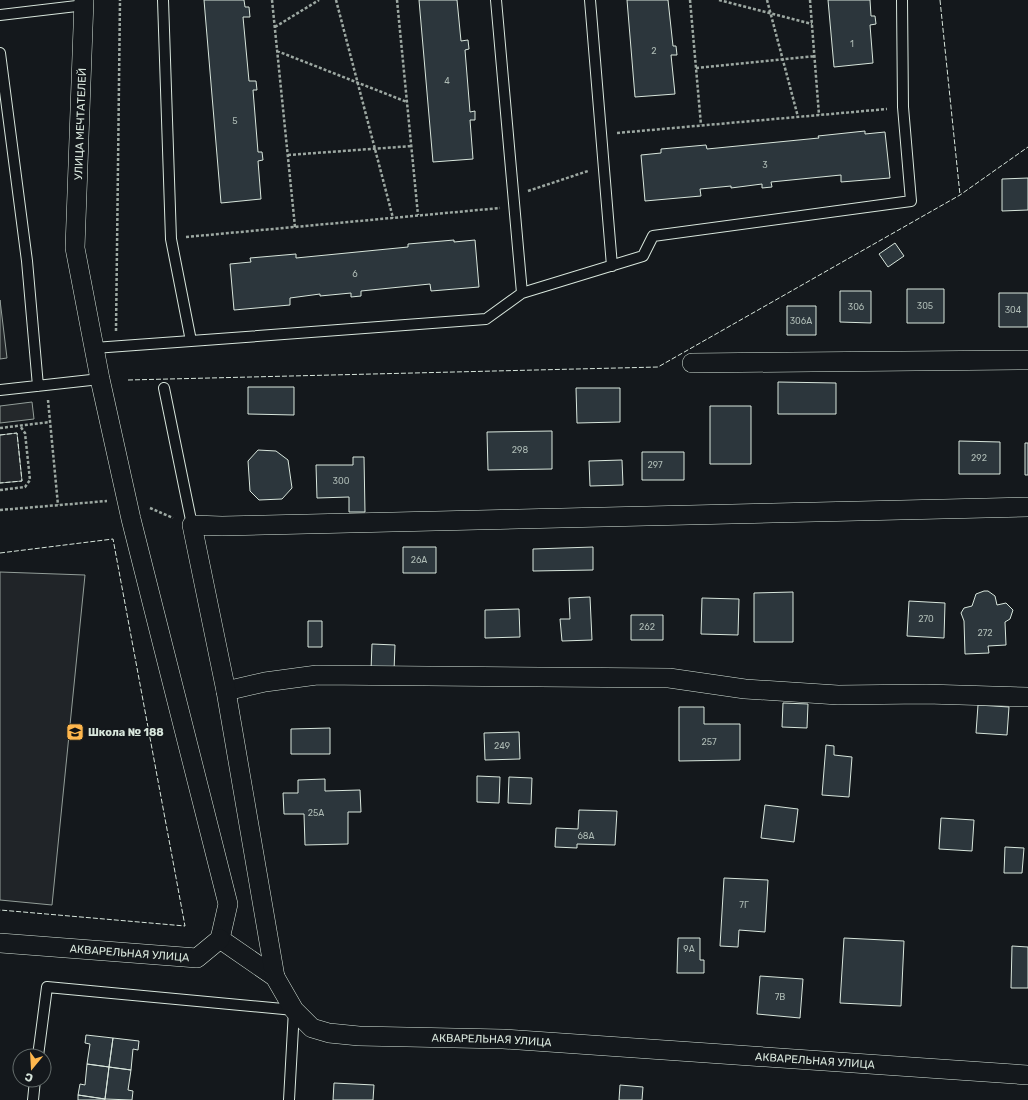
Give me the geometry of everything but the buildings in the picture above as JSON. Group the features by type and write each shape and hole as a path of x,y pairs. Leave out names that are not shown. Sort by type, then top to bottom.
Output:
{"street":[{"name":"УЛИЦА МЕЧТАТЕЛЕЙ","path":"85,3 75,248 100,379 127,499 228,904 220,939"},
{"path":"692,363 1028,360"},
{"path":"275,977 226,690 192,525 246,526 1028,507"},
{"path":"226,690 265,682 316,675 340,675 669,678 745,689 838,696 926,694 1028,697"},
{"name":"АКВАРЕЛЬНАЯ УЛИЦА","path":"0,943 197,958 220,939 275,977 294,1010 312,1028 329,1033 359,1036 503,1039 1028,1075"}],"lane":[{"path":"163,0 171,239 191,341"},
{"path":"496,0 522,293"},
{"path":"590,0 612,266"},
{"path":"94,348 486,319 522,293 643,256 654,236 911,201 903,108 902,0"},
{"path":"0,16 85,3"},
{"path":"0,53 26,261 38,386"},
{"path":"0,390 100,379"},
{"path":"164,388 192,525"},
{"path":"39,1048 47,987 294,1010 289,1100"},
{"path":"32,1100 34,1088"}],"path":[{"path":"116,346 120,0"},
{"path":"272,0 295,227"},
{"path":"275,27 319,0"},
{"path":"336,0 393,218"},
{"path":"398,0 418,216"},
{"path":"690,0 701,126"},
{"path":"719,0 812,24"},
{"path":"767,0 798,117"},
{"path":"810,0 819,115"},
{"path":"277,50 407,102"},
{"path":"696,68 814,56"},
{"path":"601,134 903,108"},
{"path":"288,155 412,146"},
{"path":"171,239 418,216 514,201 604,165"},
{"path":"47,397 58,505"},
{"path":"0,428 50,422"},
{"path":"0,490 25,487 30,480 25,433 20,426"},
{"path":"0,510 127,499 192,525"}],"shaded area":[{"path":"0,300 7,358 0,359"},
{"path":"32,402 34,419 0,423 0,406"},
{"path":"17,433 22,481 0,483 0,435"},
{"path":"0,572 85,575 52,905 0,900"}],"fence":[{"path":"940,0 960,195"},
{"path":"128,380 658,367 960,195 1028,147"},
{"path":"0,435 17,433 22,481 0,483"},
{"path":"0,553 113,539 185,926 0,910"}],"place":[{"name":"Школа № 188","path":"75,732"}]}
